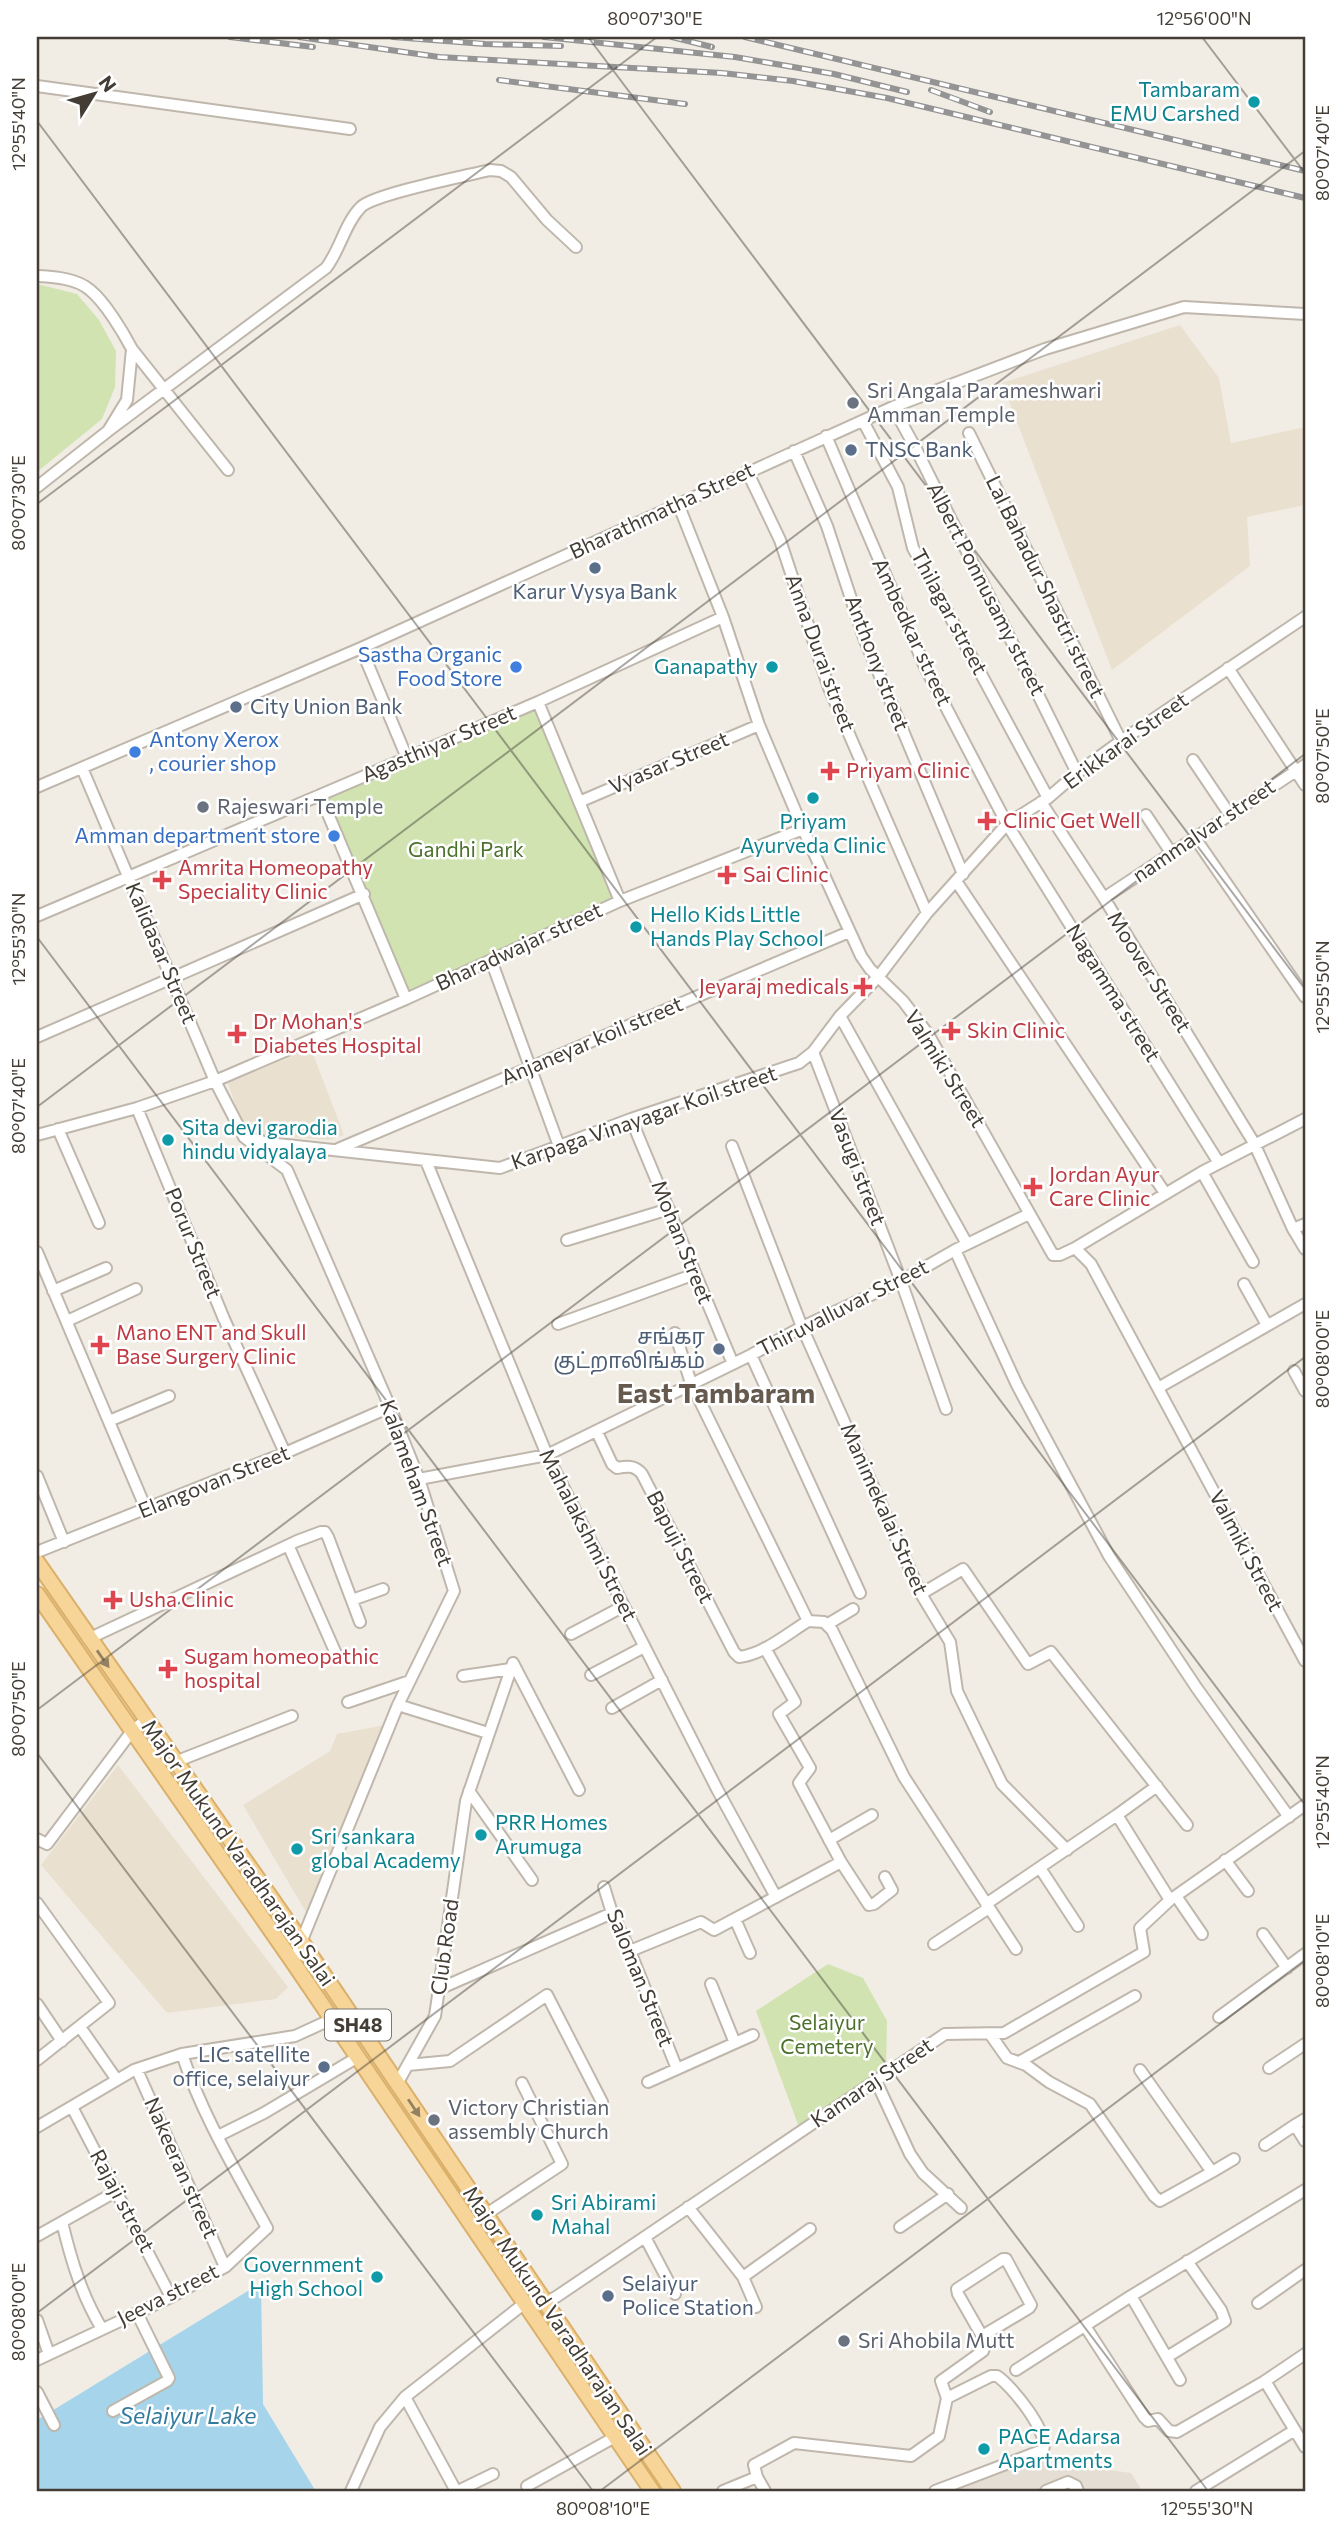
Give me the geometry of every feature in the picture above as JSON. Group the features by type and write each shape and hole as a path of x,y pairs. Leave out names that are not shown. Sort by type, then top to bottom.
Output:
{"main road":[{"name":"Major Mukund Varadharajan Salai","path":"37,1562 88,1639 301,1941 673,2491"},
{"name":"Major Mukund Varadharajan Salai","path":"37,1594 293,1962 652,2491"}],"street":[{"path":"37,86 350,129"},
{"path":"37,487 326,268 334,259 356,213 372,200 490,170 501,170 511,177 547,220 576,247"},
{"path":"37,276 62,278 90,289 121,328 132,349 228,470"},
{"name":"Bharathmatha Street","path":"37,788 361,648 892,407 1045,349 1184,307 1305,314"},
{"path":"108,431 127,400 132,349"},
{"name":"Albert Ponnusamy street","path":"892,407 922,461 1077,773"},
{"name":"Thilagar street","path":"863,421 898,487 913,548 1045,800"},
{"name":"Lal Bahadur Shastri street","path":"969,433 1121,741"},
{"name":"Ambedkar street","path":"826,436 926,667 1007,824"},
{"name":"Anthony street","path":"794,451 827,526 864,638 960,877 1165,1193"},
{"name":"Anna Durai street","path":"747,471 780,540 829,688 927,913"},
{"name":"Valmiki Street","path":"678,506 723,617 760,725 803,829 861,956 870,969 903,1001 928,1034 1053,1255 1060,1255 1075,1248 1091,1264 1305,1661"},
{"name":"Agasthiyar Street","path":"37,916 538,702 723,617"},
{"name":"Erikkarai Street","path":"879,976 927,913 1007,824 1045,800 1121,741 1305,617"},
{"path":"361,648 407,758"},
{"path":"1228,668 1301,768 1305,785"},
{"path":"538,702 620,901"},
{"name":"Vyasar Street","path":"579,802 760,725"},
{"path":"1193,760 1230,815"},
{"name":"Kalidasar Street","path":"82,768 215,1081 244,1137"},
{"name":"nammalvar street","path":"1104,898 1301,768"},
{"path":"320,795 406,999"},
{"name":"Moover Street","path":"1045,800 1254,1143"},
{"path":"1146,815 1172,853"},
{"name":"Nagamma street","path":"1007,824 1219,1163"},
{"name":"Bharadwajar street","path":"37,1135 137,1108 215,1081 406,999 620,901 803,829"},
{"path":"1195,838 1305,997"},
{"path":"37,1037 364,894"},
{"name":"Anjaneyar koil street","path":"335,1150 849,932"},
{"path":"491,960 559,1146"},
{"name":"Karpaga Vinayagar Koil street","path":"244,1137 268,1143 500,1168 631,1119 799,1063 813,1052 840,1016 879,976"},
{"path":"840,1016 967,1244"},
{"name":"Vasugi street","path":"813,1052 901,1281 946,1409"},
{"name":"Porur Street","path":"137,1108 224,1319 285,1453"},
{"name":"Mohan Street","path":"631,1119 733,1364"},
{"path":"1075,1248 1202,1171 1305,1119"},
{"path":"58,1129 99,1223"},
{"name":"Kalameham Street","path":"244,1137 287,1170 419,1479 454,1591 398,1705 293,1962"},
{"path":"1254,1143 1293,1229 1305,1249"},
{"name":"Manimekalai Street","path":"732,1146 802,1327 921,1594 950,1642 957,1691 1002,1784 1067,1850"},
{"name":"Mahalakshmi Street","path":"426,1161 547,1455 717,1789 776,1897"},
{"path":"1202,1171 1253,1262"},
{"path":"567,1240 669,1209"},
{"name":"Thiruvalluvar Street","path":"419,1479 547,1455 751,1355 802,1327 901,1281 955,1250 1029,1214"},
{"path":"1293,1229 1305,1224"},
{"path":"955,1250 1017,1385 1109,1556 1196,1687 1289,1817"},
{"path":"37,1252 146,1509"},
{"path":"53,1291 106,1268"},
{"path":"558,1324 695,1274"},
{"path":"1244,1284 1267,1325"},
{"path":"66,1321 136,1289"},
{"path":"1158,1388 1305,1304"},
{"path":"676,1333 691,1383 808,1621 828,1624 853,1609"},
{"path":"751,1355 860,1593"},
{"path":"1294,1371 1305,1391"},
{"path":"109,1421 169,1396"},
{"name":"Elangovan Street","path":"37,1552 285,1453 390,1407"},
{"name":"Bapuji Street","path":"597,1432 612,1464 617,1468 628,1466 638,1469 642,1474 739,1657 765,1648 808,1621"},
{"path":"37,1476 64,1542"},
{"path":"88,1639 321,1532 327,1534 360,1622"},
{"path":"289,1547 337,1656"},
{"path":"921,1594 963,1569 1028,1664 1051,1652 1187,1825"},
{"path":"352,1600 383,1589"},
{"path":"571,1633 624,1606"},
{"path":"828,1624 904,1777 1016,1949"},
{"path":"591,1675 644,1647"},
{"path":"765,1648 794,1700 794,1703 779,1714 810,1768 799,1783 841,1862 864,1901 871,1906 891,1892 892,1888 885,1877"},
{"path":"463,1676 512,1666 579,1790"},
{"name":"Club Road","path":"397,2084 435,2016 467,1796 512,1666"},
{"path":"612,1708 662,1680"},
{"path":"348,1702 410,1681"},
{"path":"398,1705 488,1733"},
{"path":"175,1762 292,1716"},
{"path":"37,1839 47,1844 132,1731 146,1720"},
{"path":"934,1944 1157,1786"},
{"path":"467,1796 532,1880"},
{"name":"Kamaraj Street","path":"525,2305 544,2303 945,2034 1004,2033 1144,1952 1140,1928 1173,1898 1305,1805"},
{"path":"829,1840 872,1815"},
{"path":"1117,1815 1173,1898 1202,1934"},
{"path":"1225,1860 1248,1891"},
{"path":"630,1951 701,1922 714,1930 841,1862"},
{"path":"1040,1868 1078,1926"},
{"name":"Saloman Street","path":"604,1886 612,1913 677,2069"},
{"path":"37,1903 109,2003 37,2060"},
{"path":"439,1989 612,1913"},
{"path":"734,1919 750,1953"},
{"path":"1263,1934 1287,1968"},
{"path":"1219,2017 1305,1954"},
{"path":"711,1983 735,2043"},
{"path":"408,2065 450,2061 547,1995 602,2102"},
{"path":"1019,2062 1135,1996"},
{"path":"37,2004 62,2041"},
{"path":"37,2127 137,2070 182,2054 295,2036 332,2019"},
{"path":"80,2027 117,2080"},
{"path":"990,2034 1007,2058 1019,2062 1090,2104 1157,2200 1164,2200 1234,2159"},
{"path":"648,2082 753,2035"},
{"path":"1269,2068 1305,2045"},
{"name":"Jeeva street","path":"37,2360 171,2297 225,2267 267,2228 192,2084 182,2054"},
{"path":"218,2136 246,2123 358,2057"},
{"name":"Nakeeran street","path":"137,2070 225,2267"},
{"path":"1140,2070 1212,2172"},
{"path":"876,2081 909,2154 923,2173 961,2208"},
{"path":"485,2216 562,2164 522,2083"},
{"name":"Rajaji street","path":"72,2107 171,2297"},
{"path":"1265,2145 1305,2119"},
{"path":"1295,2125 1305,2141"},
{"path":"1016,2370 1187,2261 1305,2190"},
{"path":"37,2236 117,2191"},
{"path":"900,2227 948,2194"},
{"path":"688,2207 743,2277 756,2307"},
{"path":"62,2222 71,2259 86,2298 103,2329"},
{"path":"743,2277 810,2229"},
{"path":"645,2237 675,2294"},
{"path":"765,2491 754,2469 756,2463 794,2443 911,2456 939,2437 947,2398 941,2381 983,2351 985,2342 957,2289 1006,2259 1031,2305 982,2336"},
{"path":"1167,2357 1225,2321 1187,2261"},
{"path":"1258,2303 1305,2270"},
{"path":"1131,2296 1180,2381"},
{"path":"352,2487 380,2427 405,2397 509,2314 525,2305"},
{"path":"113,2412 169,2378 137,2313"},
{"path":"37,2320 49,2354"},
{"path":"1085,2326 1144,2417 1148,2421 1157,2419 1168,2431 1177,2432 1265,2381 1305,2354"},
{"path":"935,2491 1043,2450 1045,2446 1034,2418 998,2376 991,2376 947,2398"},
{"path":"1265,2381 1305,2447"},
{"path":"37,2392 54,2426"},
{"path":"405,2397 457,2491 493,2474"},
{"path":"1196,2491 1295,2430"},
{"path":"527,2486 615,2437"},
{"path":"723,2491 730,2487 735,2489 757,2477"},
{"path":"1217,2480 1224,2491"},
{"path":"1046,2491 1068,2482 1076,2486 1078,2491"}],"shaded area":[{"path":"1180,325 1219,378 1231,443 1305,427 1305,505 1247,517 1250,566 1112,670 1002,383"},
{"path":"310,1046 344,1135 329,1140 245,1134 228,1083"},
{"path":"385,1725 307,1914 243,1805 330,1751 337,1734"},
{"path":"118,1765 288,1987 276,1999 167,2013 41,1865"},
{"path":"1027,2459 1131,2473 1142,2491 943,2491"}],"green space":[{"path":"37,284 77,294 99,320 116,351 115,387 102,419 37,472"},
{"name":"Gandhi Park","path":"532,704 619,898 406,999 320,795"},
{"name":"Selaiyur Cemetery","path":"828,1964 863,1978 887,2021 886,2069 799,2127 756,2011"}],"water":[{"name":"Selaiyur Lake","path":"261,2283 263,2404 315,2490 37,2491 37,2420"}],"railway":[{"path":"230,37 313,47"},
{"path":"299,37 439,57 722,73 793,81 887,98 1305,198"},
{"path":"393,37 561,46"},
{"path":"544,37 735,57 834,74 907,92"},
{"path":"672,37 712,47"},
{"path":"745,37 1305,171"},
{"path":"499,80 685,104"},
{"path":"931,90 990,112"}],"place":[{"name":"Tambaram EMU Carshed","path":"1254,102"},
{"name":"Sri Angala Parameshwari Amman Temple","path":"853,403"},
{"name":"TNSC Bank","path":"851,450"},
{"name":"Karur Vysya Bank","path":"595,568"},
{"name":"Sastha Organic Food Store","path":"516,667"},
{"name":"Ganapathy","path":"772,667"},
{"name":"City Union Bank","path":"236,707"},
{"name":"Antony Xerox , courier shop","path":"135,752"},
{"name":"Priyam Clinic","path":"830,771"},
{"name":"Priyam Ayurveda Clinic","path":"813,798"},
{"name":"Rajeswari Temple","path":"203,807"},
{"name":"Clinic Get Well","path":"987,821"},
{"name":"Amman department store","path":"334,836"},
{"name":"Sai Clinic","path":"727,875"},
{"name":"Amrita Homeopathy Speciality Clinic","path":"162,880"},
{"name":"Hello Kids Little Hands Play School","path":"636,927"},
{"name":"Jeyaraj medicals","path":"863,987"},
{"name":"Skin Clinic","path":"951,1031"},
{"name":"Dr Mohan's Diabetes Hospital","path":"237,1034"},
{"name":"Sita devi garodia hindu vidyalaya","path":"168,1140"},
{"name":"Jordan Ayur Care Clinic","path":"1033,1187"},
{"name":"Mano ENT and Skull Base Surgery Clinic","path":"100,1345"},
{"name":"சங்கர குட்றாலிங்கம்","path":"719,1349"},
{"name":"Usha Clinic","path":"113,1600"},
{"name":"Sugam homeopathic hospital","path":"168,1669"},
{"name":"PRR Homes Arumuga","path":"481,1835"},
{"name":"Sri sankara global Academy","path":"297,1849"},
{"name":"LIC satellite office, selaiyur","path":"324,2067"},
{"name":"Victory Christian assembly Church","path":"434,2120"},
{"name":"Sri Abirami Mahal","path":"537,2215"},
{"name":"Government High School","path":"377,2277"},
{"name":"Selaiyur Police Station","path":"608,2296"},
{"name":"Sri Ahobila Mutt","path":"844,2341"},
{"name":"PACE Adarsa Apartments","path":"984,2449"}],"district":[{"name":"East Tambaram","path":"716,1393"}]}
